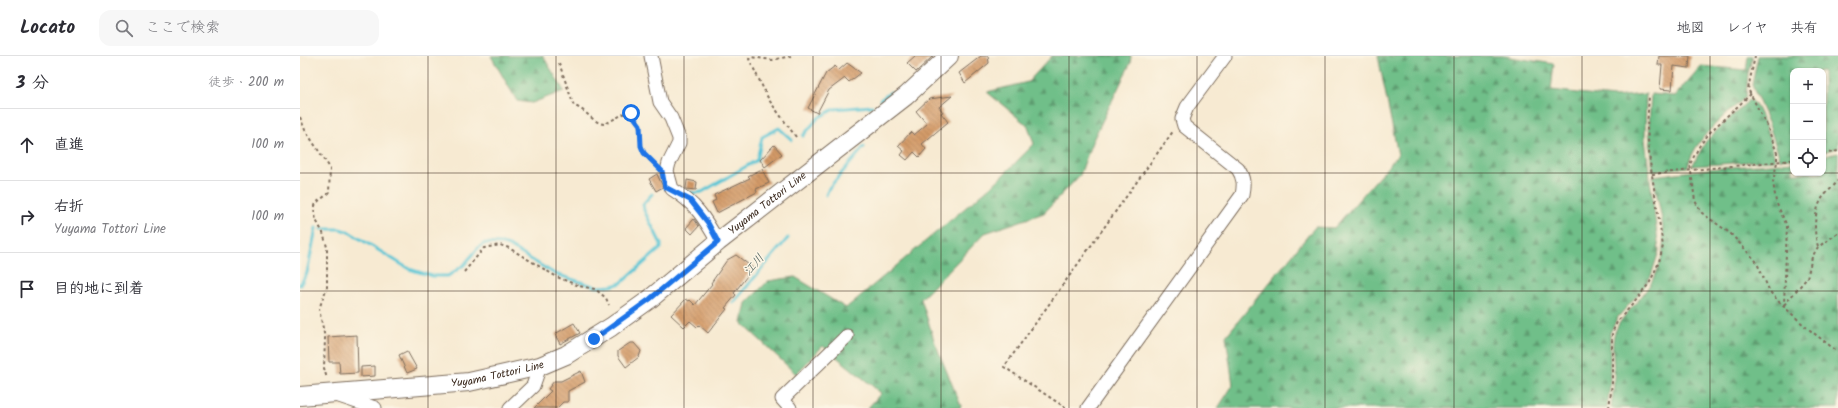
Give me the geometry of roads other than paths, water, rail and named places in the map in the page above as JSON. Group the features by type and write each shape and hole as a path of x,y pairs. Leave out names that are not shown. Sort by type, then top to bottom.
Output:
{"main road":[{"name":"Yuyama Tottori Line","path":"300,396 469,382 540,366 580,348 611,328 718,242 906,96 949,56"}],"street":[{"path":"651,56 660,102 671,118 679,138 679,143 667,170 672,189 690,200 718,242"},
{"path":"1088,408 1242,195 1244,185 1242,176 1238,169 1184,126 1182,119 1187,107 1225,56"},
{"path":"790,408 782,399 848,336"},
{"path":"510,408 533,386 540,366"},
{"path":"331,394 375,408"}],"waterway":[{"path":"880,100 891,92"},
{"path":"803,136 818,118 834,109 872,106"},
{"path":"685,192 702,192 757,160 762,137 779,128 792,140"},
{"name":"江川","path":"826,195 829,188 864,147"},
{"path":"322,229 340,229 349,232 409,269 432,276 448,276 464,265 478,248 485,243 509,246 555,274 597,287 612,286 621,283 661,248 661,244 644,210 643,204 652,194"},
{"path":"300,285 307,273 316,228"},
{"name":"江川","path":"733,303 788,238"}]}
